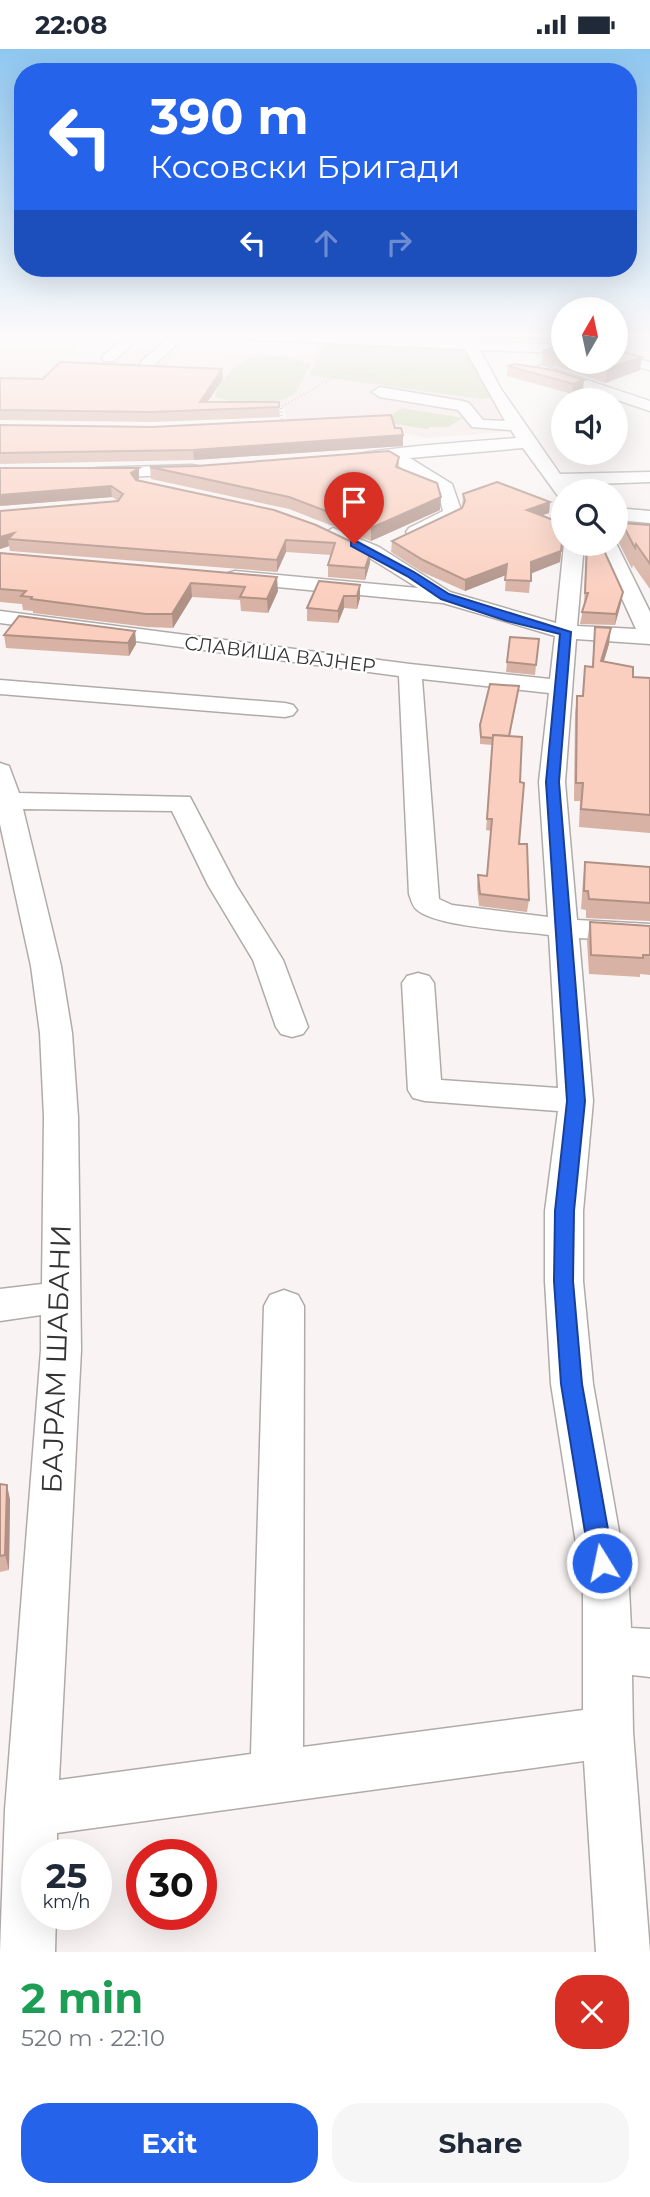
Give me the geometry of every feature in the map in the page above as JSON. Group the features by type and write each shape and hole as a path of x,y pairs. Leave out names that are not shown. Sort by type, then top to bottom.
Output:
{"street":[{"path":"477,422 485,426 516,425"},
{"path":"515,422 554,479"},
{"path":"340,460 528,442"},
{"path":"164,480 173,450"},
{"path":"372,551 453,513 446,488 391,454"},
{"path":"79,475 164,480 205,470"},
{"path":"628,479 650,477"},
{"path":"628,515 650,517"},
{"path":"320,528 372,551 445,597"},
{"path":"573,556 552,782 576,1101 564,1211 564,1281 572,1384 606,1588 629,1651 608,1732 624,1952"},
{"path":"213,575 445,597 565,632 650,637 613,556"},
{"name":"СЛАВИША ВАЈНЕР","path":"0,617 410,671 561,687"},
{"path":"410,671 423,894 427,904 445,913 564,928 650,933"},
{"path":"0,687 285,710"},
{"path":"4,786 181,803 222,885 268,960 292,1027"},
{"name":"БАЈРАМ ШАБАНИ","path":"4,786 46,966 56,1033 61,1117 62,1297 31,1810 27,1952"},
{"path":"418,983 425,1090 576,1101"},
{"path":"0,1305 62,1297"},
{"path":"277,1775 277,1608 284,1306"},
{"path":"31,1810 608,1732"}],"shaded area":[{"path":"298,422 509,422 514,431 426,438 380,428"}],"green space":[{"path":"380,422 457,422 448,427 427,429"}],"building":[{"path":"255,422 393,422 395,428 401,428 403,435 193,450 0,453 0,425 152,427"},
{"path":"389,451 399,457 396,467 437,483 441,497 371,528 289,497 150,467 197,466"},
{"path":"0,468 139,468 131,473 136,480 274,510 316,525 371,551 365,568 328,565 335,543 286,540 277,560 8,539 14,533 0,537 0,511 118,501 123,494 111,486 0,495"},
{"path":"497,482 550,502 527,510 551,519 551,555 531,562 531,581 505,580 507,564 465,580 423,560 392,541 462,508 465,501 463,494"},
{"path":"628,523 650,525 650,564 636,544 635,548 628,535"},
{"path":"0,553 277,577 267,599 240,597 245,587 191,583 172,614 146,614 31,599 32,597 21,596 26,591 0,589"},
{"path":"587,556 606,556 623,592 616,614 582,612 588,593 585,593"},
{"path":"319,581 360,585 357,596 344,596 338,611 307,608"},
{"path":"19,616 135,631 128,643 4,635"},
{"path":"595,627 611,628 601,661 633,667 633,677 650,678 650,815 581,809 583,783 576,783 577,696 583,696 585,666 593,667"},
{"path":"510,637 539,639 536,665 507,662"},
{"path":"490,684 519,686 509,736 481,737 480,725"},
{"path":"493,735 522,737 520,782 524,783 519,844 527,844 529,900 480,894 478,875 487,876 492,819 487,819"},
{"path":"585,862 650,867 650,903 589,899 588,891 584,891"},
{"path":"590,922 650,926 650,955 643,955 643,958 591,955"},
{"path":"0,1484 7,1485 5,1555 0,1556"}],"route":[{"path":"354,544 372,551 445,597 565,632 552,782 576,1101 564,1211 564,1281 572,1384 602,1563"}]}
